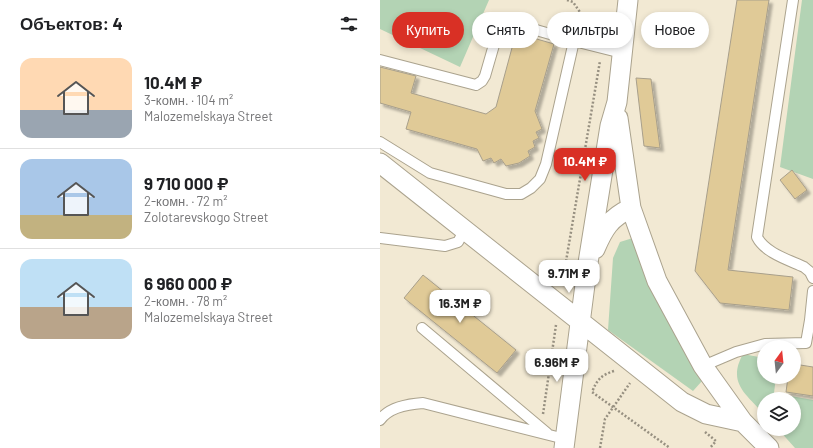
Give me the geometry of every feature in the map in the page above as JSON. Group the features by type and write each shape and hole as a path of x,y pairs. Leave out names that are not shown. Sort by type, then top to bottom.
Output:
{"street":[{"path":"628,0 617,102 618,127 631,208 657,281 703,366 743,422 769,448"},
{"path":"560,441 581,322 587,269 610,126 617,102"},
{"path":"380,163 682,402 706,414 743,422"},
{"path":"587,269 604,230 617,215 631,208"}],"lane":[{"path":"793,0 757,237 760,244 804,267 810,272 813,278"},
{"path":"380,60 476,84 482,82 485,76 498,31 506,23 512,23 547,33"},
{"path":"380,142 430,173 506,194 521,194 540,178 546,164 572,48"},
{"path":"602,48 622,53"},
{"path":"380,238 445,246 458,242 465,229"},
{"path":"703,366 736,352 765,344 809,344 813,291"},
{"path":"422,328 541,428 560,441"},
{"path":"380,420 383,415 405,404 423,403 560,441"}],"path":[{"path":"541,428 559,304 592,119"},
{"path":"621,370 606,374 597,380 592,392 670,448"},
{"path":"600,448 605,419 632,378"}],"green space":[{"path":"380,0 489,0 484,12 472,12 472,39 460,67 420,48 464,48 464,12 392,12 392,35 380,29"},
{"path":"802,0 813,0 813,179 780,167"},
{"path":"636,237 702,381 693,391 608,330 613,258 620,242"},
{"path":"743,354 757,357 757,384 775,384 774,392 757,392 757,407 745,394 738,380 737,373"},
{"path":"801,398 813,400 813,448 795,448 784,436 801,436"}],"building":[{"path":"737,0 769,0 728,270 793,277 789,310 720,303 695,271"},
{"path":"539,40 547,42 547,48 553,48 535,111 542,129 536,132 539,138 533,141 535,147 528,151 530,156 519,163 506,166 501,159 494,163 491,158 483,161 477,149 406,129 411,112 380,103 380,67 416,76 411,93 486,114 496,107 512,48 539,48"},
{"path":"636,78 651,79 660,148 644,146"},
{"path":"792,170 807,190 795,199 780,180"},
{"path":"423,275 516,350 497,373 404,298"},
{"path":"801,365 813,367 813,396 801,394 801,392 786,392 787,384 801,384"}]}
